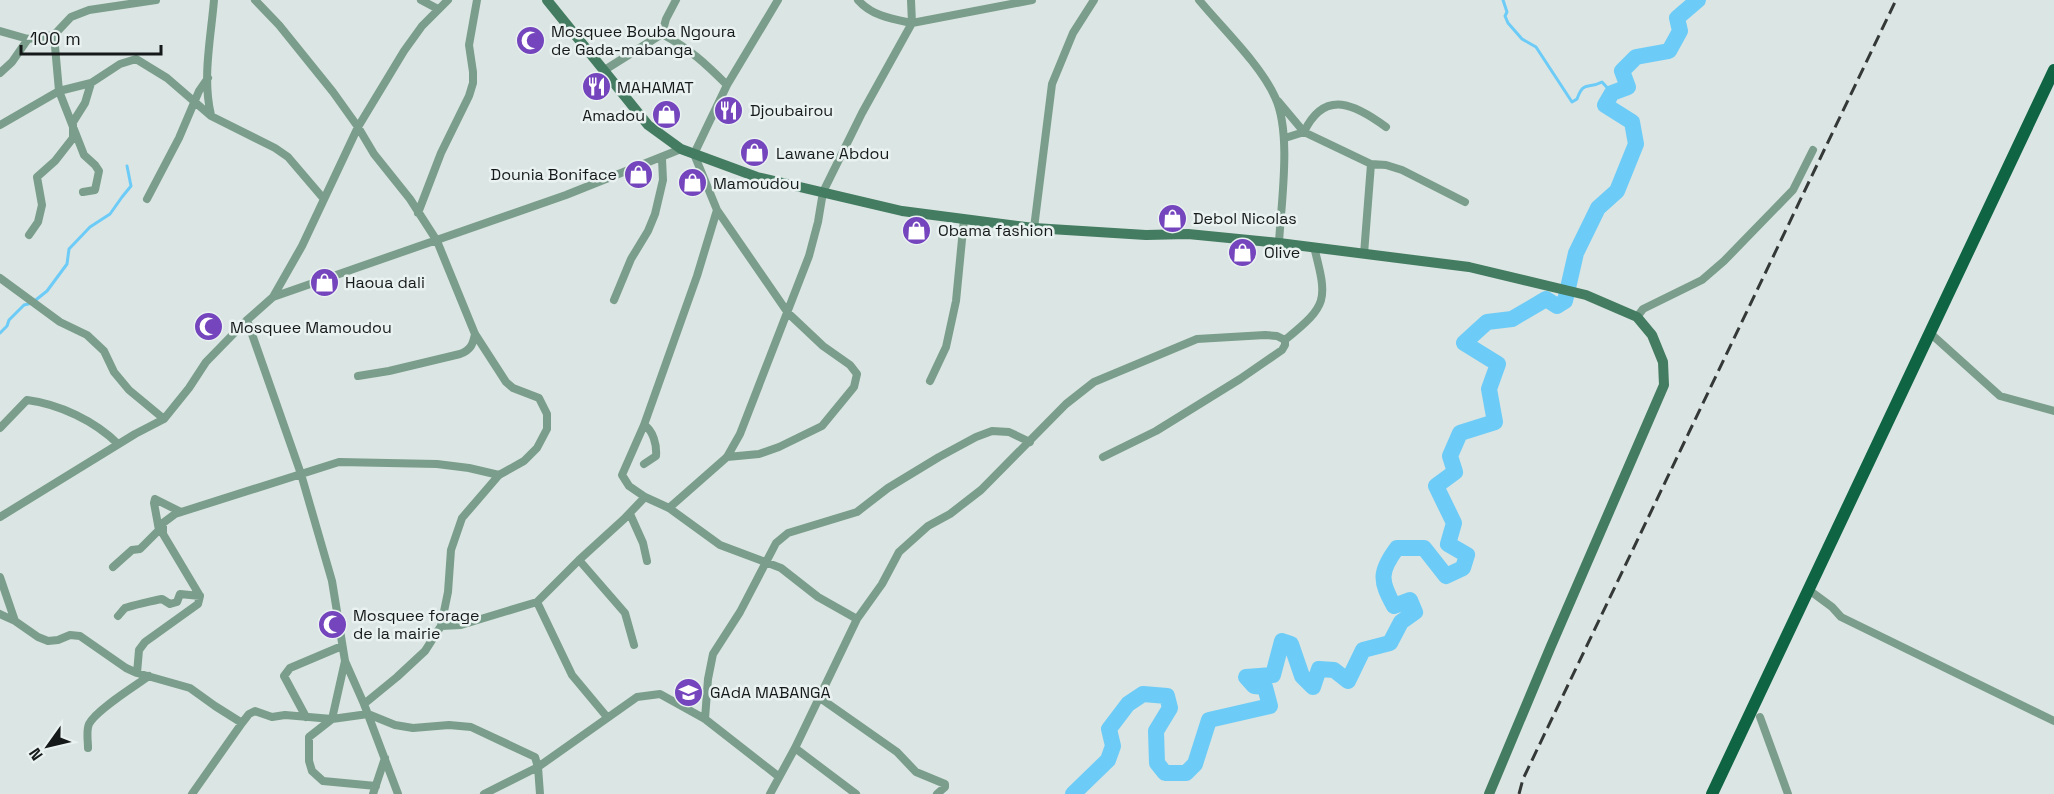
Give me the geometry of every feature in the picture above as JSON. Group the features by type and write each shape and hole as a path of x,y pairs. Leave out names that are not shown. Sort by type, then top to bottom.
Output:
{"main road":[{"path":"1712,794 2054,70"}],"street":[{"path":"0,31 28,39 54,35 71,17 89,10 156,0"},
{"path":"211,116 207,100 214,0"},
{"path":"255,0 279,25 333,92 374,154 437,241 475,334 506,382 513,388 539,398 547,414 547,429 537,448 524,461 499,476 462,518 451,550 448,592 441,626 425,651 364,704"},
{"path":"421,0 438,9"},
{"path":"0,517 164,418 189,388 206,362 273,297 302,246 358,127 404,51 422,26 448,0"},
{"path":"418,213 441,153 469,96 473,72 469,45 477,0"},
{"path":"547,0 648,125 681,149 757,177 902,211 1034,228 1146,235 1188,234 1469,267 1586,295 1637,317 1652,335 1663,362 1664,385 1489,794"},
{"path":"603,71 662,34 666,19 676,0"},
{"path":"727,457 759,454 822,426 854,387 856,374 850,365 823,346 788,313 717,210 693,154 727,85 778,0"},
{"path":"858,0 864,7 884,18 912,23 1032,0"},
{"path":"669,508 727,457 740,434 809,256 819,222 823,192 862,113 912,23 910,0"},
{"path":"1034,228 1052,84 1073,33 1094,0"},
{"path":"1199,0 1259,72 1276,98 1304,132 1371,164 1386,165 1402,170 1465,202"},
{"path":"662,34 686,46 727,85"},
{"path":"54,35 59,91 84,155 99,171 95,190 83,192"},
{"path":"0,73 12,62 28,39"},
{"path":"0,125 59,91 91,83 120,64 136,59 167,78 211,116 288,157 323,198"},
{"path":"147,199 208,78"},
{"path":"29,235 38,222 42,205 37,177 63,153 74,133 73,122 85,103 91,83"},
{"path":"1276,98 1285,138 1279,243"},
{"path":"1285,138 1304,132 1310,121 1327,106 1344,105 1358,108 1386,127"},
{"path":"273,297 566,195 662,159 681,149"},
{"path":"1637,317 1643,309 1702,280 1724,261 1793,190 1813,150"},
{"path":"614,300 631,259 648,231 655,214 663,180 662,159"},
{"path":"1364,254 1371,164"},
{"path":"717,210 697,276 644,425 622,475 629,486 645,497 669,508 720,545 781,568 818,597 857,620"},
{"path":"930,381 946,347 956,301 964,219"},
{"path":"1284,340 1312,318 1323,298 1323,281 1314,248"},
{"path":"0,278 60,322 87,335 104,351 114,372 129,390 164,418"},
{"path":"247,320 301,474 332,581 345,660 398,794"},
{"path":"1930,333 2000,396 2054,411"},
{"path":"358,376 467,352 472,346 475,334"},
{"path":"770,794 857,620 882,584 899,552 928,526 950,514 981,490 1066,404 1094,382 1197,339 1265,335 1276,336 1284,340"},
{"path":"1103,457 1156,431 1240,379 1282,350 1285,345 1284,340"},
{"path":"0,428 27,400 44,402 106,432 118,444"},
{"path":"644,425 651,430 657,452 656,456 644,464"},
{"path":"705,719 713,654 740,612 776,543 788,533 857,513 888,488 976,437 992,432 1009,432 1030,441"},
{"path":"135,686 139,650 145,642 198,604 200,596 163,534 163,524 181,512 339,462 437,464 469,468 499,476"},
{"path":"441,626 461,625 537,602 645,497"},
{"path":"113,567 132,550 140,549 159,530 155,499 181,512"},
{"path":"630,514 643,543 647,561"},
{"path":"579,560 625,613 634,645"},
{"path":"0,577 15,621"},
{"path":"1809,590 1832,607 1840,617 2054,721"},
{"path":"117,616 125,608 162,599 170,604 177,602 180,594 200,596"},
{"path":"537,602 572,675 608,717"},
{"path":"0,614 48,641 70,635 81,636 126,668 190,688 242,723"},
{"path":"306,717 284,676 290,668 342,646"},
{"path":"345,660 332,719 309,737 309,761 312,771 323,781 374,790 385,759"},
{"path":"88,748 89,724 149,676"},
{"path":"484,794 538,767 637,697 660,694 705,719 778,776"},
{"path":"819,698 897,752 916,772 945,784 945,787 937,794"},
{"path":"192,794 242,723 249,714 255,711 272,717 332,719 368,714 395,725 413,728 449,725 471,727 530,753 535,758 538,767 540,794"},
{"path":"1760,717 1788,794"},
{"path":"795,748 856,794"}],"waterway":[{"path":"1503,0 1508,23 1522,39 1536,47 1572,102 1577,99 1584,87 1602,82 1612,93"},
{"path":"1073,794 1108,760 1113,746 1109,729 1128,704 1143,694 1167,696 1170,708 1156,731 1157,763 1165,773 1186,773 1195,764 1209,720 1270,706 1265,687 1254,686 1246,677 1273,675 1282,641 1291,644 1302,676 1313,687 1319,669 1334,670 1348,681 1363,650 1390,643 1401,622 1415,612 1410,600 1394,606 1384,583 1384,570 1397,548 1424,548 1446,576 1463,568 1467,555 1448,544 1454,523 1436,486 1455,472 1450,456 1460,433 1495,422 1489,389 1498,364 1464,343 1487,322 1512,319 1546,299 1557,306 1565,301 1576,253 1598,208 1617,191 1636,144 1632,122 1605,105 1612,93 1628,87 1622,71 1636,57 1669,51 1680,31 1677,18 1698,0"},
{"path":"0,333 24,305 32,303 47,291 67,264 69,249 90,227 110,214 131,186 127,166"}],"railway":[{"path":"1519,794 1523,779 1896,0"}],"place":[{"name":"Mosquee Bouba Ngoura de Gada-mabanga","path":"530,40"},
{"name":"MAHAMAT","path":"596,87"},
{"name":"Djoubairou","path":"729,110"},
{"name":"Amadou","path":"666,115"},
{"name":"Lawane Abdou","path":"755,153"},
{"name":"Dounia Boniface","path":"638,174"},
{"name":"Mamoudou","path":"692,183"},
{"name":"Debol Nicolas","path":"1172,218"},
{"name":"Obama fashion","path":"917,230"},
{"name":"Olive","path":"1243,252"},
{"name":"Haoua dali","path":"324,282"},
{"name":"Mosquee Mamoudou","path":"209,327"},
{"name":"Mosquee forage de la mairie","path":"332,624"},
{"name":"GAdA MABANGA","path":"689,692"}]}
